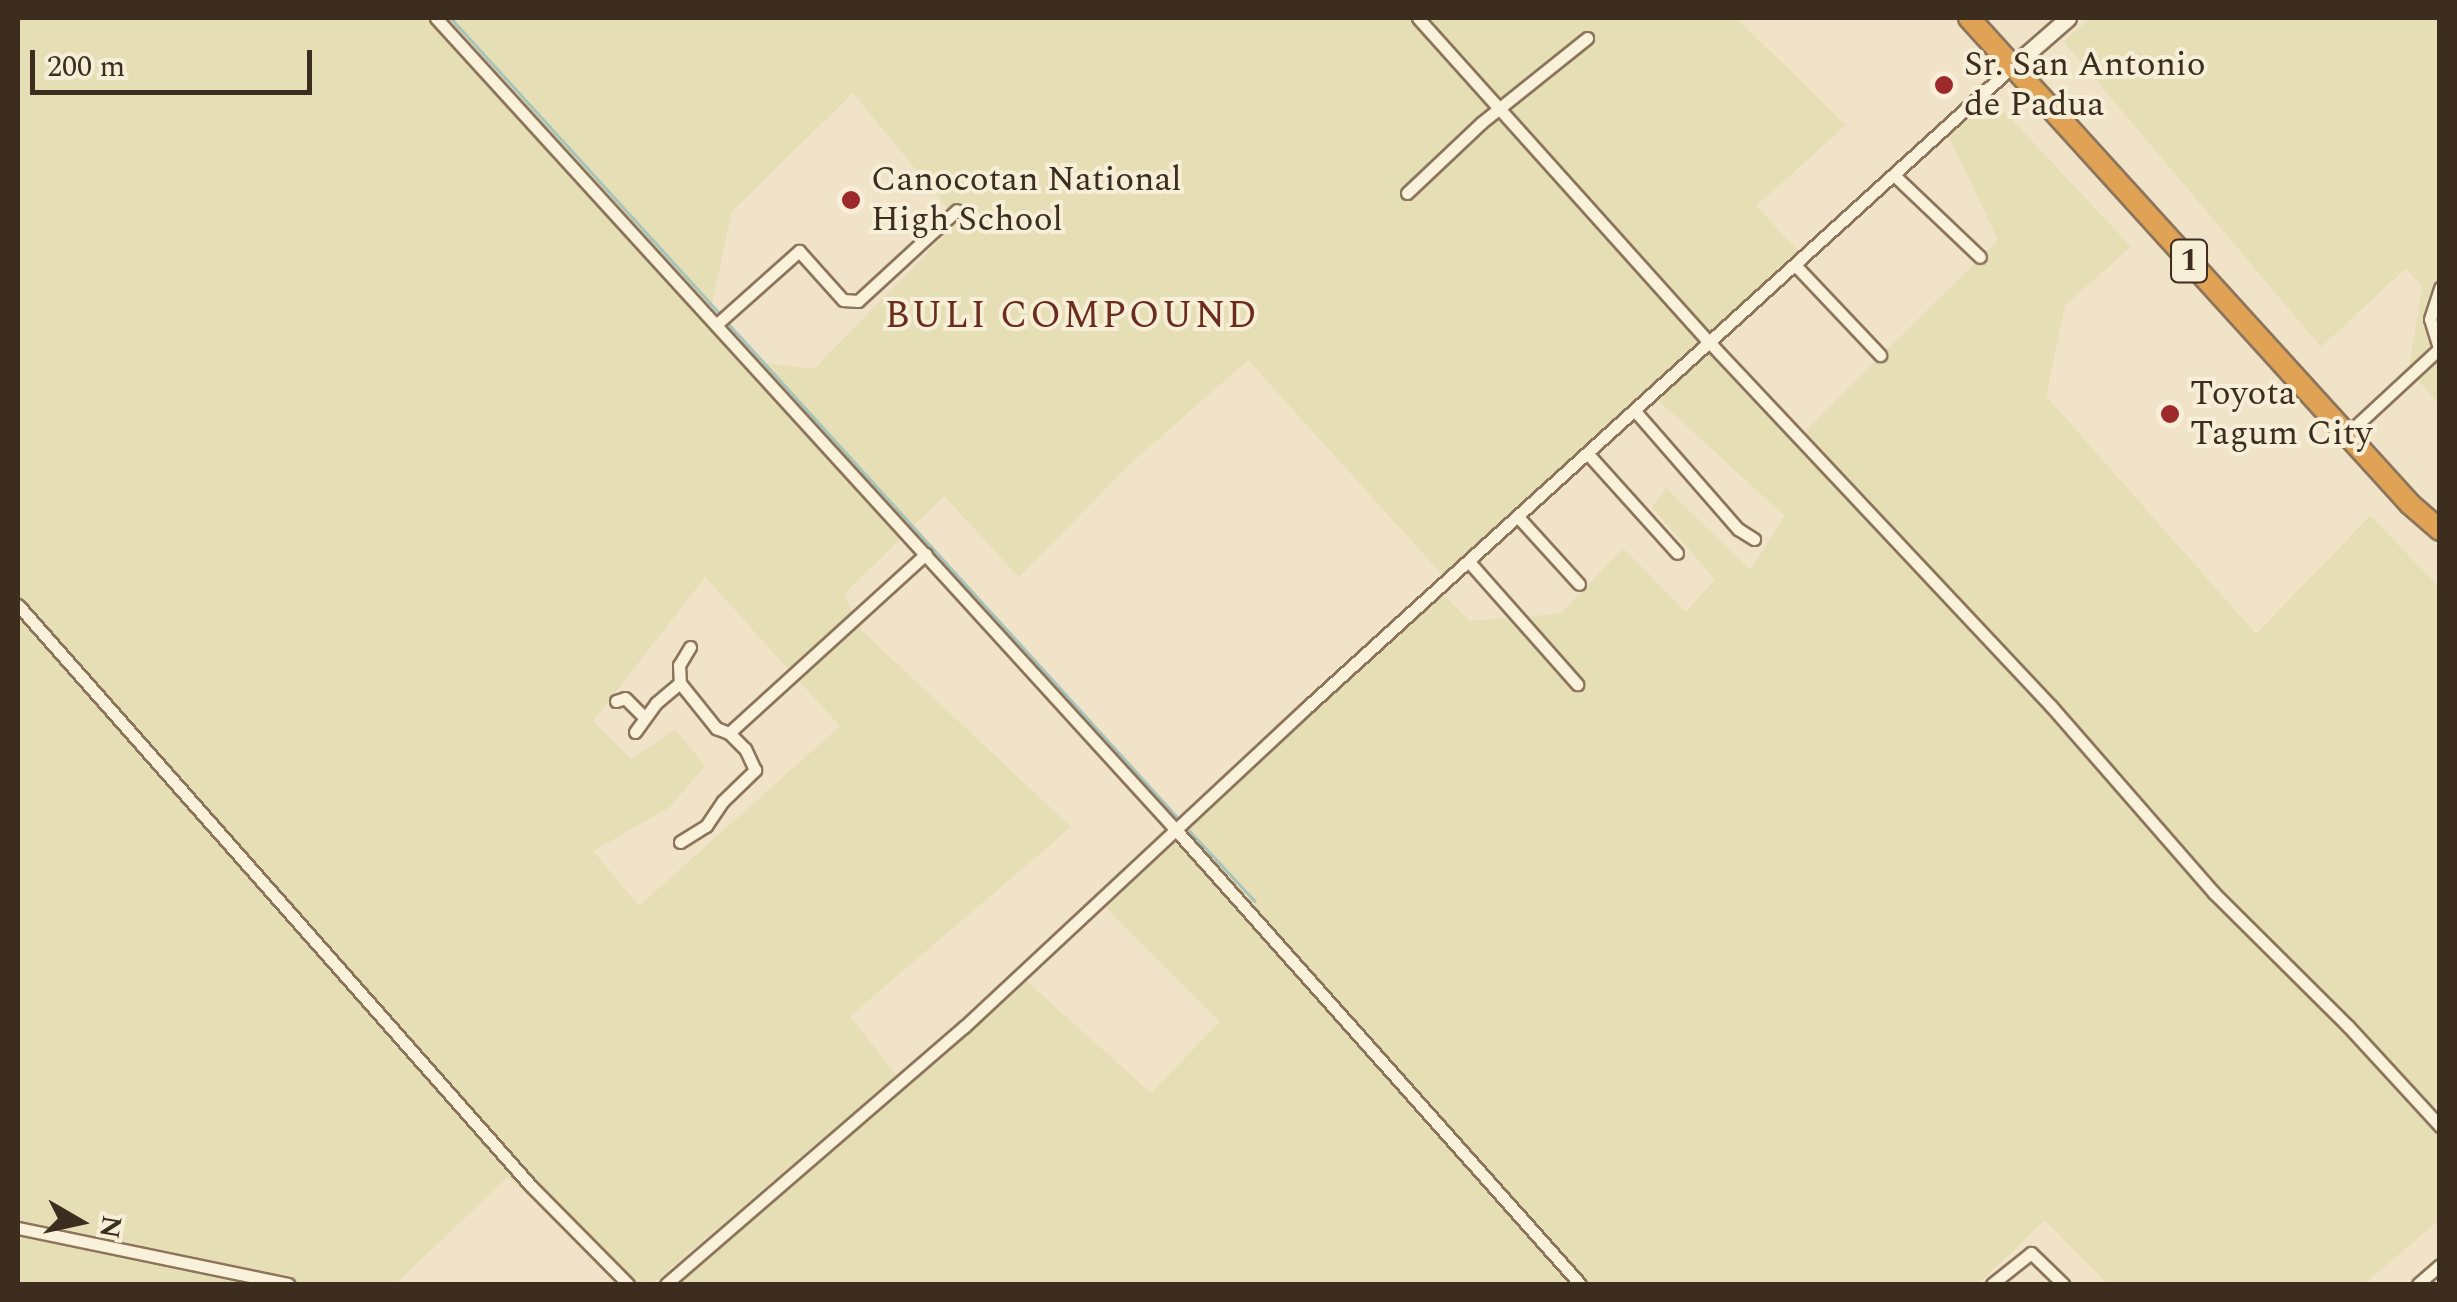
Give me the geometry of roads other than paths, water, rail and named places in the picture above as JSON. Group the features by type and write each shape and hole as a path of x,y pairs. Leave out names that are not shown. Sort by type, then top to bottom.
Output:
{"highway":[{"name":"1","path":"1969,18 2410,504 2440,543"},
{"name":"1","path":"2410,504 2440,530"}],"street":[{"path":"436,18 926,554 1580,1284"},
{"path":"1418,18 1710,342 1987,635 2214,894 2348,1026 2440,1126"},
{"path":"666,1284 964,1027 1175,830 2068,18"},
{"path":"1407,193 1587,38"},
{"path":"1895,176 1980,257"},
{"path":"716,324 799,251 843,300 858,301 957,210"},
{"path":"1796,264 1880,355"},
{"path":"2347,434 2439,348 2430,319 2440,288"},
{"path":"1635,411 1738,529 1754,539"},
{"path":"1588,454 1677,553"},
{"path":"1519,518 1579,584"},
{"path":"728,734 926,554"},
{"path":"1470,562 1577,684"},
{"path":"18,605 532,1186 628,1284"},
{"path":"680,842 706,826 722,801 755,770 745,749 716,728 680,683 678,665 690,647"},
{"path":"635,732 669,689 680,683"},
{"path":"616,702 625,698 645,718"},
{"path":"18,1233 288,1284"},
{"path":"2000,1282 2030,1253 2062,1284"},
{"path":"2418,1284 2440,1265"}],"waterway":[{"path":"451,18 720,314"},
{"path":"727,322 1179,819"},
{"path":"1186,827 1255,901"}],"place":[{"name":"Sr. San Antonio de Padua","path":"1944,85"},
{"name":"Canocotan National High School","path":"851,200"},
{"name":"Toyota Tagum City","path":"2170,414"}],"district":[{"name":"BULI COMPOUND","path":"1072,317"}]}
